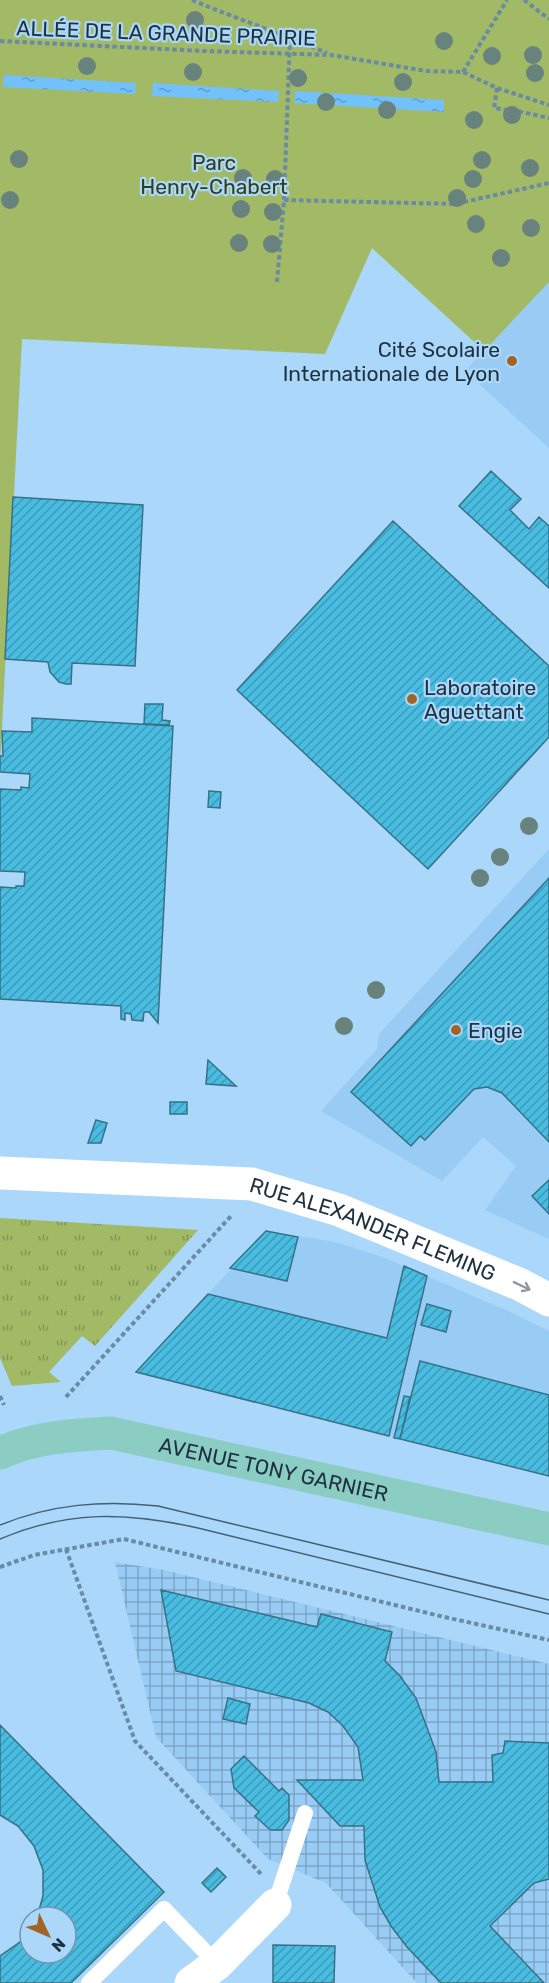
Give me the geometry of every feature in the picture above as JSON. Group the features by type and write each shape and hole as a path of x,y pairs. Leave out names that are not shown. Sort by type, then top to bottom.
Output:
{"main road":[{"name":"AVENUE TONY GARNIER","path":"0,1452 60,1436 111,1433 549,1529"}],"street":[{"name":"RUE ALEXANDER FLEMING","path":"0,1173 252,1184 339,1210 519,1284 549,1300"},
{"path":"191,1983 217,1964 275,1905"}],"lane":[{"path":"275,1905 305,1813"},
{"path":"89,1983 164,1909 217,1964"}],"path":[{"path":"192,0 331,55 426,70 463,72 497,88 549,105"},
{"path":"524,0 549,19"},
{"path":"463,72 505,1"},
{"path":"277,282 284,200 290,37"},
{"name":"ALLÉE DE LA GRANDE PRAIRIE","path":"0,40 331,55"},
{"path":"497,88 494,108 549,118"},
{"path":"284,200 455,204 549,183"},
{"path":"66,1397 231,1216"},
{"path":"0,1396 4,1405"},
{"path":"0,1567 34,1555 124,1539 440,1616 549,1640"},
{"path":"66,1549 135,1741 262,1874 275,1905"}],"shaded area":[{"name":"Cité Scolaire Internationale de Lyon","path":"549,282 549,448 465,371"},
{"path":"549,849 549,1239 485,1210 516,1166 483,1137 442,1181 321,1111 377,1049 379,1034"},
{"path":"266,1231 335,1242 380,1256 549,1331 549,1476 136,1372"},
{"path":"115,1562 164,1570 549,1664 549,1983 417,1983 326,1883 268,1859 156,1737"}],"green space":[{"name":"Parc Henry-Chabert","path":"0,0 549,0 549,282 484,351 372,248 325,354 22,339 0,766"},
{"path":"0,1218 198,1230 95,1346 82,1336 49,1372 61,1382 12,1386 0,1358"}],"water":[{"path":"4,75 136,83 135,94 3,87"},
{"path":"153,83 279,91 278,102 152,96"},
{"path":"295,91 444,100 444,112 294,103"}],"building":[{"path":"491,471 521,499 510,510 529,529 539,517 549,526 549,588 459,506"},
{"path":"13,497 143,505 135,666 72,663 71,684 66,684 59,682 50,672 48,662 5,659"},
{"path":"393,521 549,666 549,737 428,869 237,690"},
{"path":"145,704 163,704 162,720 170,721 169,725 144,724"},
{"path":"32,718 173,726 158,1023 149,1012 144,1012 143,1021 132,1020 131,1014 125,1013 125,1020 121,1019 121,1006 0,999 0,887 24,886 25,872 0,871 0,789 29,788 30,774 0,772 0,756 3,756 2,731 32,732"},
{"path":"209,791 221,792 220,808 208,807"},
{"path":"549,878 549,1142 502,1093 487,1087 474,1089 425,1140 420,1136 411,1146 351,1092"},
{"path":"208,1060 236,1086 206,1084"},
{"path":"170,1102 187,1102 187,1114 170,1114"},
{"path":"96,1120 107,1123 101,1143 88,1143"},
{"path":"549,1180 549,1214 532,1196"},
{"path":"266,1231 298,1237 287,1281 230,1268"},
{"path":"404,1266 427,1276 389,1436 136,1372 208,1294 387,1338"},
{"path":"427,1304 451,1311 446,1332 421,1325"},
{"path":"420,1361 549,1395 549,1476 400,1439"},
{"path":"404,1396 410,1397 400,1439 394,1438"},
{"path":"161,1590 317,1627 321,1614 392,1632 385,1661 400,1676 416,1698 436,1752 439,1782 493,1782 492,1755 503,1753 505,1741 549,1743 549,1879 534,1883 490,1926 544,1983 441,1983 407,1947 380,1907 365,1860 364,1826 340,1826 297,1780 363,1780 358,1747 343,1726 328,1712 309,1703 176,1671"},
{"path":"228,1698 250,1704 246,1724 223,1719"},
{"path":"0,1725 164,1892 71,1983 0,1983 0,1956 18,1943 18,1965 78,1965 78,1905 40,1905 43,1896 43,1870 34,1846 18,1826 0,1815"},
{"path":"244,1756 279,1791 282,1788 289,1795 289,1820 282,1830 268,1828 255,1816 259,1812 234,1788 231,1769"},
{"path":"217,1868 226,1877 211,1892 202,1883"},
{"path":"273,1945 335,1946 334,1983 273,1983"}],"tram line":[{"path":"0,1525 39,1512 78,1505 117,1503 158,1506 549,1600"},
{"path":"0,1539 50,1523 74,1519 98,1517 147,1519 198,1528 549,1614"}],"place":[{"name":"Cité Scolaire Internationale de Lyon","path":"512,361"},
{"name":"Laboratoire Aguettant","path":"412,699"},
{"name":"Engie","path":"456,1030"}]}
